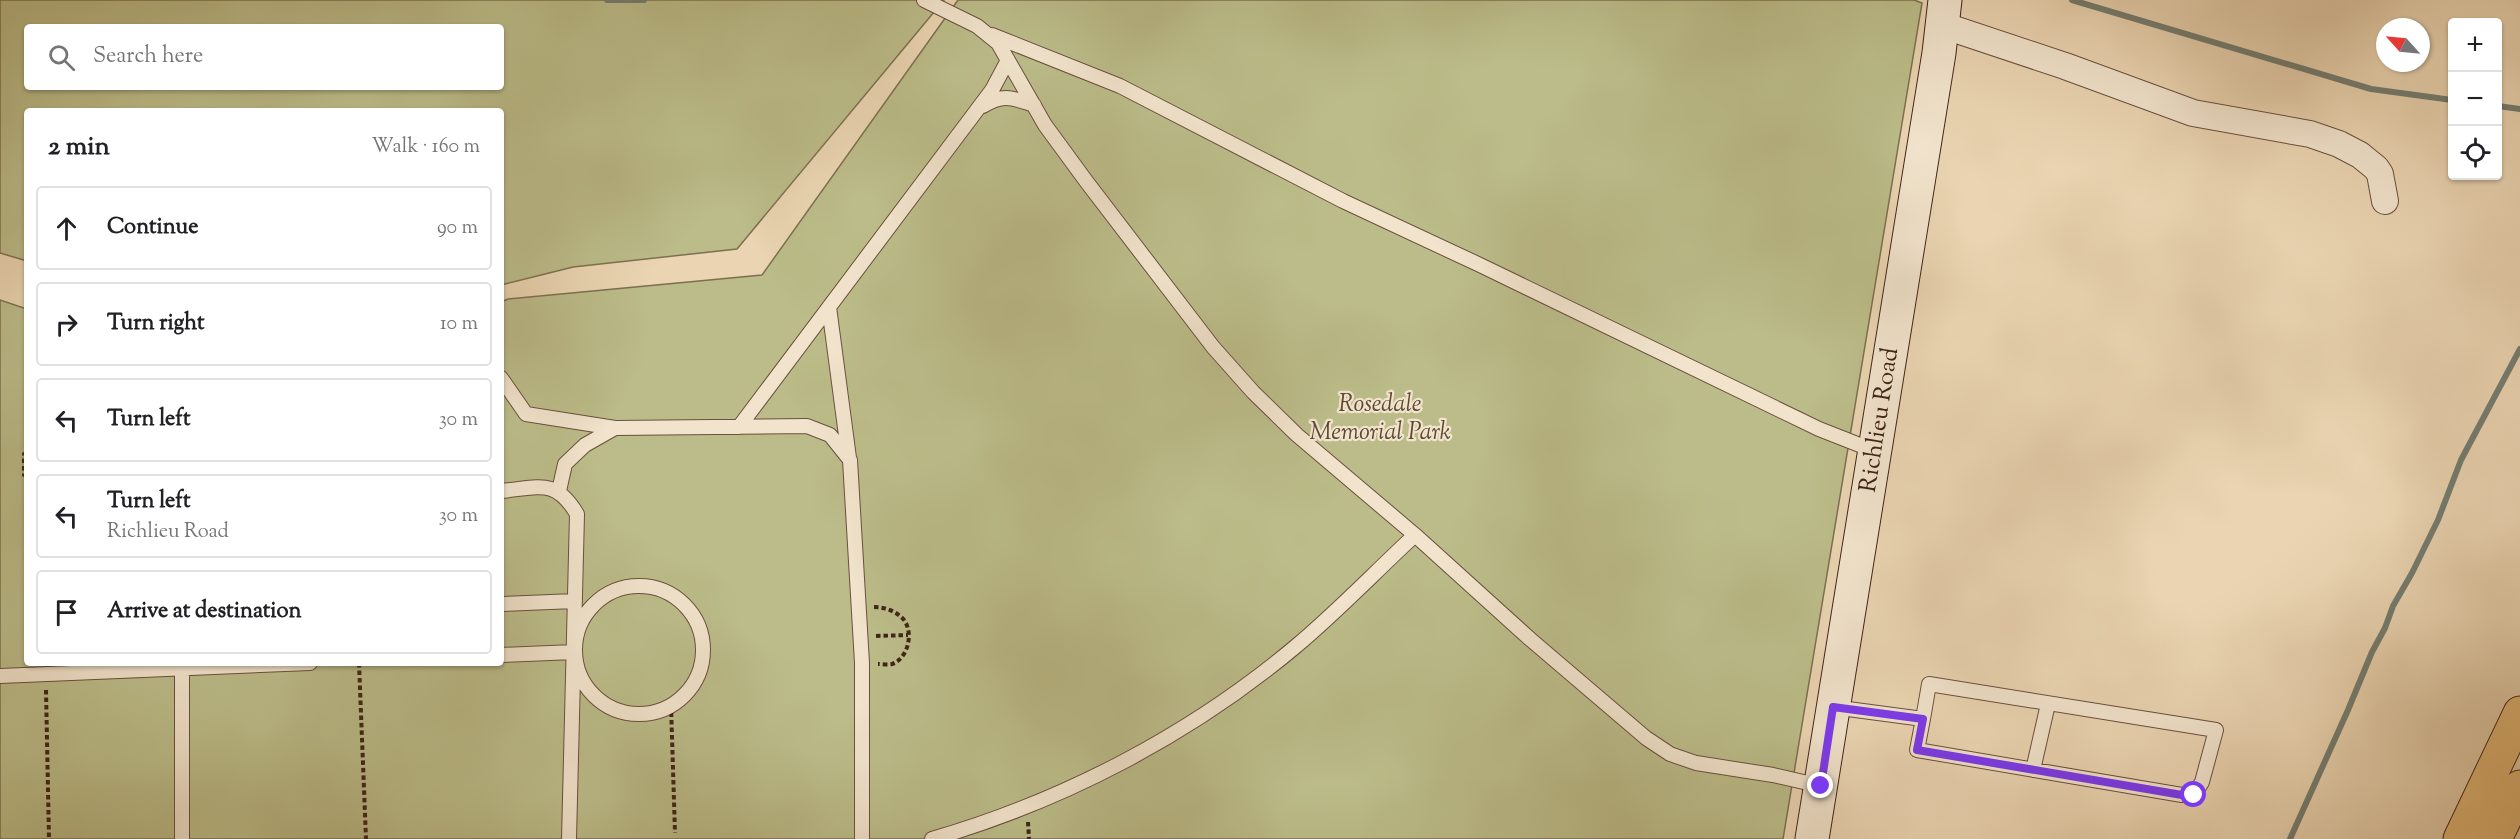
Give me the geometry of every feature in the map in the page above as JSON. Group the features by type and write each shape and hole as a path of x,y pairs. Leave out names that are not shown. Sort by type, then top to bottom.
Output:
{"highway":[{"path":"2460,839 2520,713"},
{"path":"2496,839 2520,788"}],"main road":[{"name":"Richlieu Road","path":"1812,839 1944,12"}],"street":[{"path":"1944,12 2065,66 2193,113 2310,134 2339,144 2360,154 2376,168 2380,174 2385,201"}],"lane":[{"path":"924,0 984,32 1120,86 1343,201 1480,264 1819,429 1875,451"},
{"path":"984,32 998,43 1045,125 1213,347 1252,392 1297,435 1415,535 1530,639 1646,738 1670,754 1696,763 1821,786"},
{"path":"739,427 992,90 1008,60"},
{"path":"978,108 995,98 1011,97 1034,105"},
{"path":"829,307 850,460 861,636 862,839"},
{"path":"504,382 526,414 615,428 807,426 830,435 850,460"},
{"path":"559,491 565,464 585,445 615,428"},
{"path":"504,491 549,487 559,491 577,514 569,839"},
{"path":"932,839 1027,806 1153,746 1243,688 1297,646 1415,535"},
{"path":"645,586 666,591 683,603 696,620 703,641 702,662 695,681 683,698 671,705 646,714 625,713 606,705 590,692 579,673 574,652 578,631 588,612 604,596 623,588 645,586"},
{"path":"504,604 575,601"},
{"path":"504,655 574,652"},
{"path":"0,676 182,669 197,666"},
{"path":"182,669 182,839"},
{"path":"1929,684 2048,704 2216,730 2202,782 2194,795 2182,795 1917,750 1929,684"},
{"path":"2033,770 2048,704"},
{"path":"1833,707 1923,719"}],"path":[{"path":"24,454 24,475"},
{"path":"859,606 879,607 902,617 908,628 909,644 902,656 893,664 862,663"},
{"path":"861,636 908,635"},
{"path":"359,666 366,839"},
{"path":"45,674 49,839"},
{"path":"671,705 675,833"}],"green space":[{"path":"0,0 944,0 737,249 573,267 504,284 504,108 24,108 24,260 0,253"},
{"name":"Rosedale Memorial Park","path":"958,0 1914,0 1922,3 1783,839 0,839 0,300 24,308 24,666 504,666 504,301 762,275"}],"waterway":[{"path":"607,0 644,0"},
{"path":"2072,0 2371,89 2448,99"},
{"path":"2502,107 2520,109"},
{"path":"2290,839 2393,606 2438,520 2461,460 2520,349"}],"route":[{"path":"1821,786 1833,707 1923,719 1917,750 2182,795 2194,795"}]}
